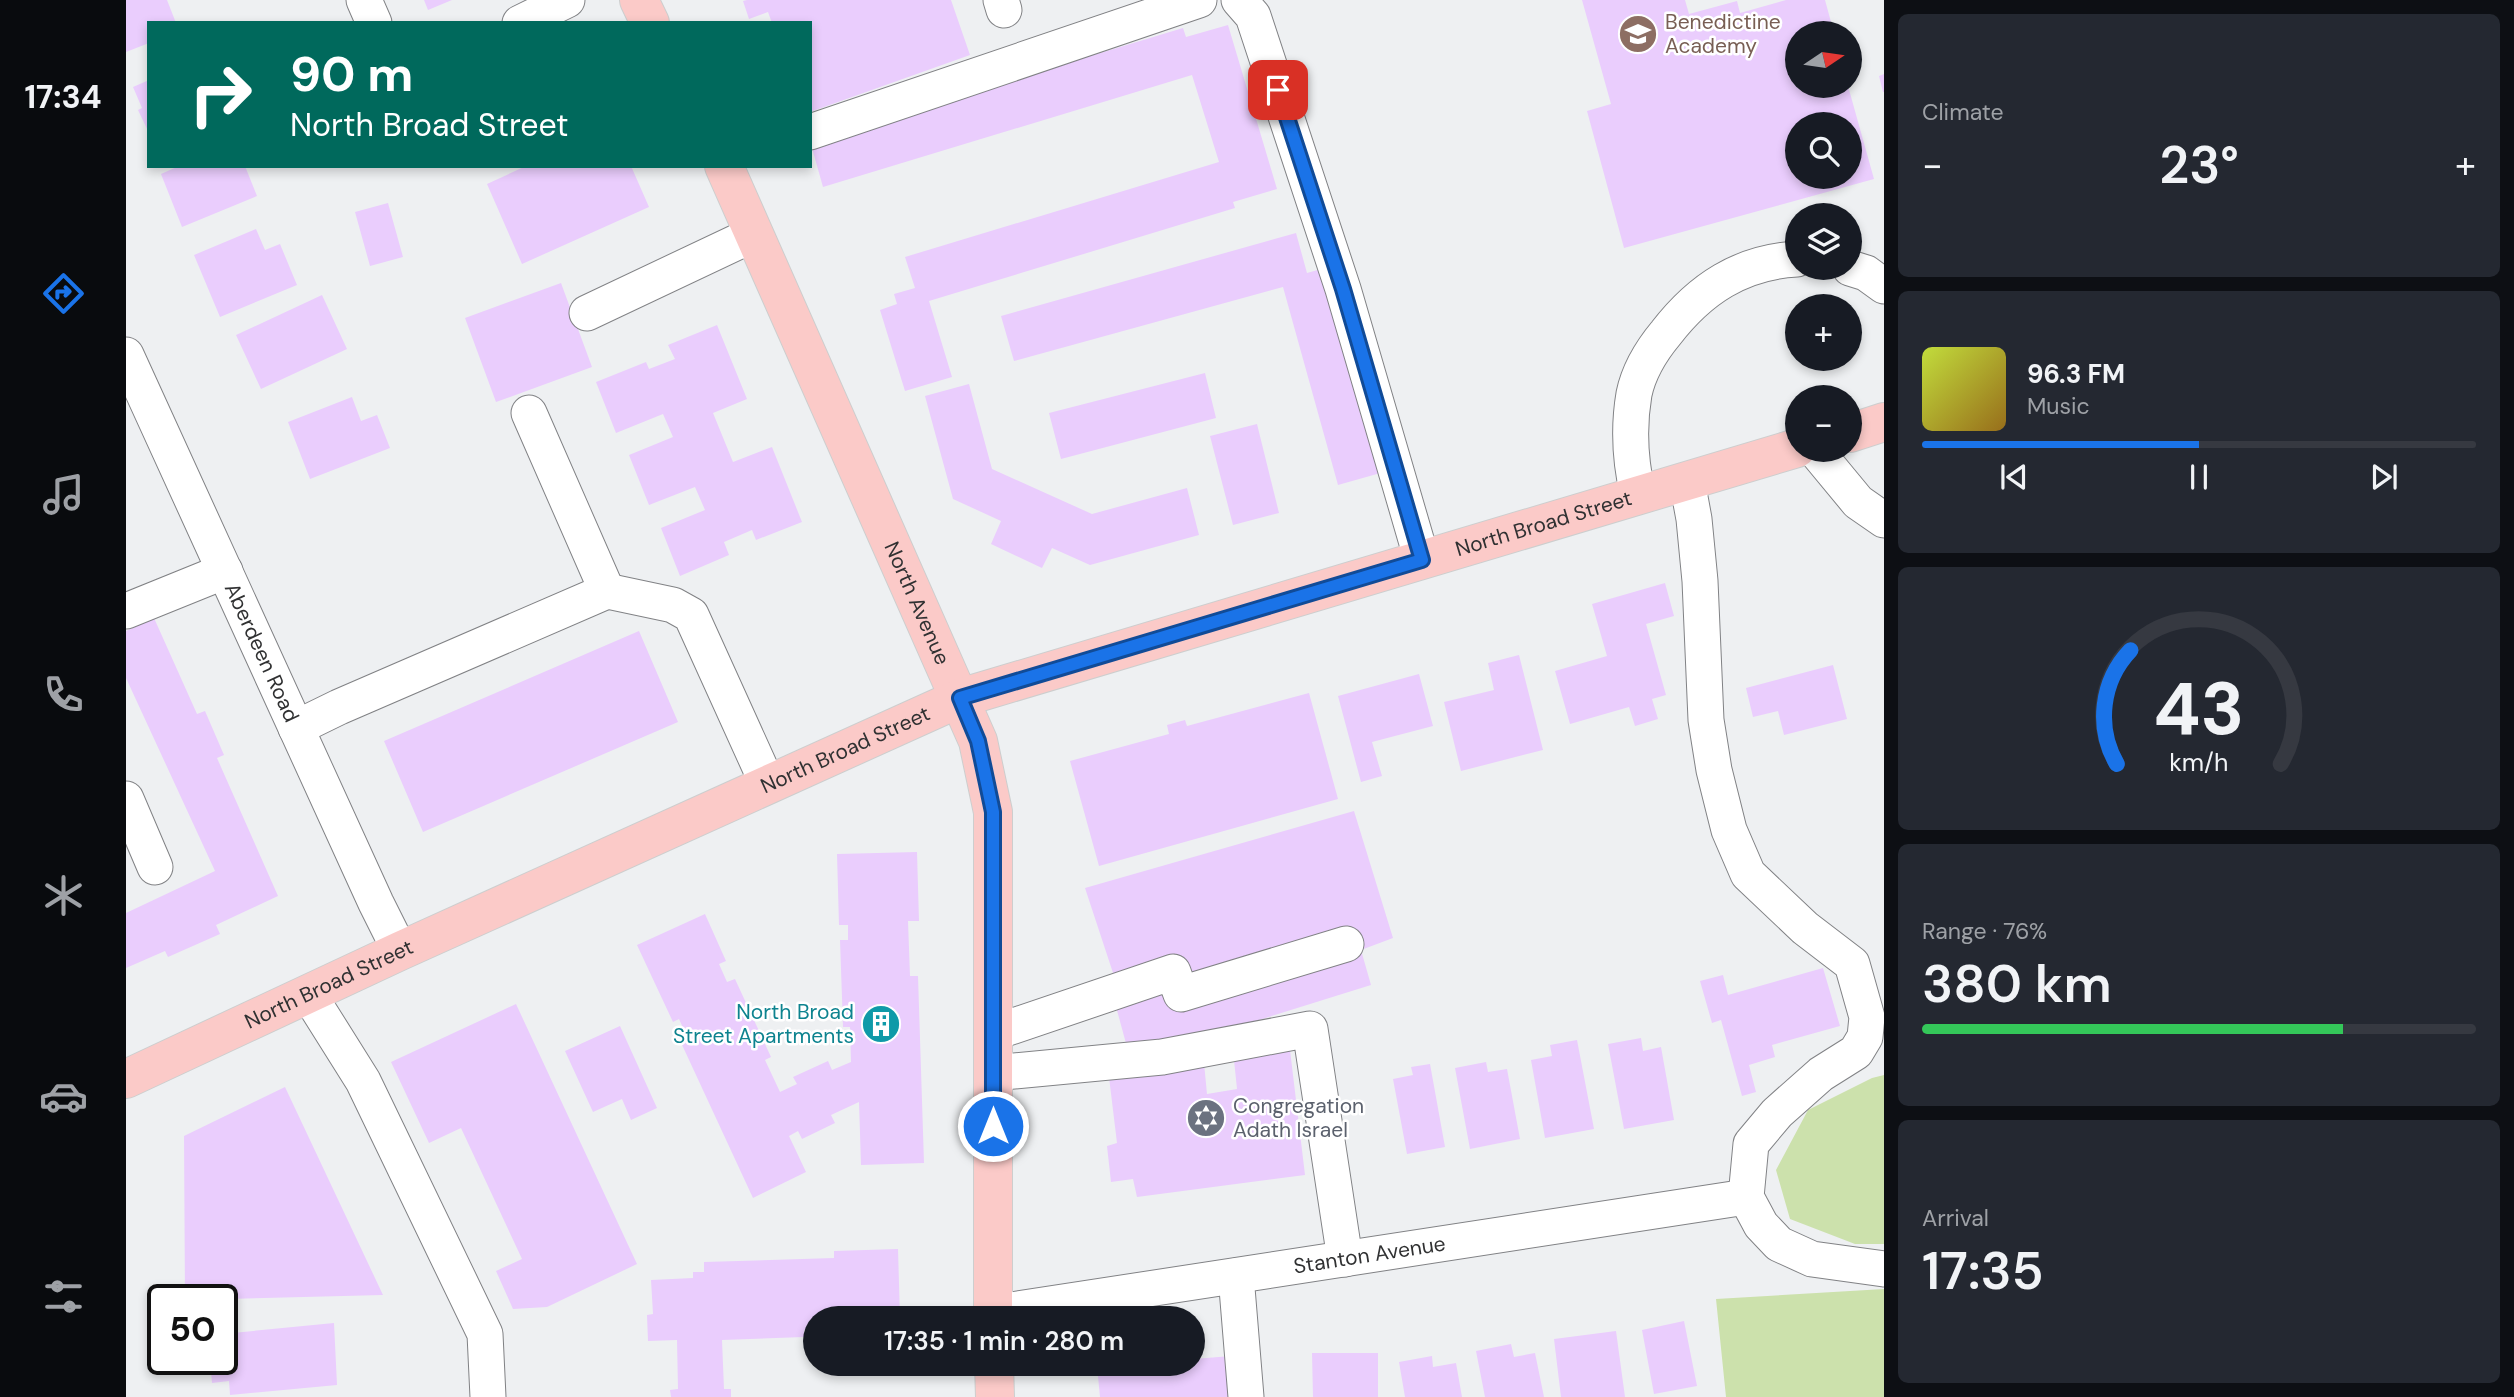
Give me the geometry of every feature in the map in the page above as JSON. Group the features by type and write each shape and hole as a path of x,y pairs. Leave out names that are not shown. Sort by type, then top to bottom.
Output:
{"main road":[{"path":"639,0 649,21"},
{"name":"North Avenue","path":"725,168 978,741 993,812 993,1306"},
{"path":"1862,429 1884,422"},
{"name":"North Broad Street","path":"126,1079 400,951 960,698 1785,452"},
{"path":"994,1376 995,1397"}],"street":[{"path":"364,0 373,21"},
{"path":"524,21 567,0"},
{"path":"812,131 1199,0"},
{"path":"1239,0 1253,16 1258,29 1343,289 1422,560"},
{"path":"587,313 754,234"},
{"path":"1638,495 1630,461 1630,432 1634,391 1647,357 1700,295 1740,272 1772,261 1785,260"},
{"path":"1862,271 1884,286"},
{"name":"Aberdeen Road","path":"126,355 400,951"},
{"path":"529,413 607,591"},
{"path":"1825,462 1858,502 1884,520"},
{"path":"1686,481 1694,519 1700,581 1706,720 1714,770 1729,830 1748,874 1805,928 1852,964 1867,1017 1865,1037 1870,1056 1821,1074 1777,1113 1752,1144 1746,1197 1761,1225 1779,1244 1812,1259 1884,1269"},
{"path":"126,611 193,581 225,571"},
{"path":"296,728 338,707 607,591 673,605 691,615 768,785"},
{"path":"126,799 155,867"},
{"path":"993,1054 1173,972 1181,994 1346,944"},
{"path":"309,995 363,1081 485,1334 488,1397"},
{"path":"993,1054 1117,1014"},
{"path":"993,1054 1162,1057 1310,1029 1345,1259"},
{"name":"Stanton Avenue","path":"1049,1306 1746,1197"},
{"path":"1237,1276 1246,1397"}],"green space":[{"path":"1884,1075 1884,1244 1855,1244 1790,1219 1776,1170 1808,1110 1872,1078"},
{"path":"1884,1289 1884,1397 1726,1397 1716,1299"}],"building":[{"path":"126,0 167,0 175,21 147,21 147,44 126,52"},
{"path":"424,0 452,0 428,10"},
{"path":"951,0 970,55 812,111 812,21 771,21 768,12 749,19 743,1"},
{"path":"1582,0 1685,0 1689,14 1737,1 1740,13 1786,0 1825,0 1831,21 1785,21 1785,98 1851,98 1855,112 1785,112 1785,189 1838,189 1624,248 1587,111 1611,104"},
{"path":"1228,25 1277,189 1233,202 1235,208 929,301 952,377 905,391 880,310 897,304 894,294 915,288 905,257 1219,162 1192,75 823,187 812,140 1183,28 1186,37"},
{"path":"1884,74 1884,92 1883,92 1879,76"},
{"path":"147,81 147,129 138,110 142,108 133,87"},
{"path":"1862,136 1874,179 1862,182"},
{"path":"174,168 246,168 257,196 182,227 161,174"},
{"path":"522,168 632,168 649,207 522,264 487,184"},
{"path":"388,203 403,257 370,266 355,212"},
{"path":"256,229 265,250 280,244 297,285 220,317 194,255"},
{"path":"1296,233 1307,273 1328,267 1384,472 1338,485 1283,287 1014,361 1001,316"},
{"path":"561,283 592,367 496,402 465,318"},
{"path":"322,295 347,349 261,389 236,335"},
{"path":"717,325 747,399 713,413 733,462 772,447 802,522 756,540 752,530 724,542 729,555 680,576 661,528 705,510 695,487 649,505 629,455 673,437 663,414 616,433 596,382 646,362 649,369 675,359 668,345"},
{"path":"1205,373 1216,418 1061,459 1049,413"},
{"path":"969,384 992,469 1092,514 1187,488 1199,535 1090,565 1052,548 1042,568 991,544 1001,521 953,499 925,396"},
{"path":"352,397 361,421 377,415 390,448 310,479 288,422"},
{"path":"1257,424 1279,513 1233,525 1210,436"},
{"path":"1665,583 1674,616 1646,624 1666,695 1652,699 1658,719 1635,726 1629,707 1570,724 1555,671 1607,656 1592,604"},
{"path":"154,618 197,714 205,711 224,755 217,758 278,896 216,925 220,934 168,957 165,951 126,968 126,913 215,871 126,678 126,631"},
{"path":"639,631 678,722 423,832 384,741"},
{"path":"1519,655 1543,750 1461,771 1444,702 1494,690 1488,663"},
{"path":"1833,665 1847,719 1784,735 1778,711 1753,717 1746,688"},
{"path":"1419,674 1433,726 1372,742 1382,776 1361,782 1338,696"},
{"path":"1309,693 1338,799 1099,866 1070,761 1169,734 1167,725 1185,720 1187,726"},
{"path":"1354,811 1393,938 1361,950 1371,985 1176,1046 1127,1047 1112,992 1117,985 1085,888"},
{"name":"North Broad Street Apartments","path":"917,852 919,921 908,921 910,976 918,976 924,1163 861,1165 859,1102 831,1115 835,1123 802,1139 798,1131 789,1136 806,1172 753,1198 677,1034 684,1030 679,1019 673,1022 637,945 705,914 726,961 719,964 727,982 735,979 771,1057 765,1060 780,1092 797,1084 793,1077 828,1061 832,1070 851,1062 850,1027 843,1027 840,940 848,940 848,925 839,925 837,854"},
{"path":"1823,968 1840,1026 1772,1045 1775,1057 1749,1065 1756,1092 1742,1096 1721,1020 1712,1023 1700,981 1723,975 1728,995"},
{"path":"516,1004 637,1264 547,1307 513,1309 496,1271 522,1259 461,1128 429,1143 391,1062"},
{"path":"620,1026 657,1108 631,1120 622,1099 593,1112 565,1051"},
{"path":"1641,1038 1643,1051 1661,1047 1674,1120 1624,1129 1608,1044"},
{"path":"1577,1040 1594,1129 1545,1138 1531,1060 1552,1056 1550,1045"},
{"name":"Congregation Adath Israel","path":"1290,1050 1305,1175 1137,1197 1133,1179 1111,1182 1107,1146 1117,1143 1109,1077 1204,1063 1207,1094 1237,1089 1234,1060"},
{"path":"1486,1062 1488,1072 1507,1069 1520,1139 1470,1149 1455,1068"},
{"path":"1430,1064 1445,1147 1407,1154 1393,1079 1413,1075 1411,1067"},
{"path":"285,1087 383,1295 238,1299 238,1284 185,1284 184,1136"},
{"path":"898,1249 900,1306 803,1306 803,1337 722,1340 724,1389 731,1389 731,1397 671,1397 670,1390 678,1389 677,1340 648,1341 647,1315 653,1314 651,1280 693,1278 693,1272 704,1272 704,1262 834,1258 834,1251"},
{"path":"1684,1321 1697,1386 1654,1394 1642,1330"},
{"path":"334,1323 337,1385 230,1395 229,1381 212,1383 211,1375 238,1375 238,1332"},
{"path":"1616,1331 1625,1397 1561,1397 1554,1339"},
{"path":"1511,1344 1514,1357 1535,1353 1544,1397 1485,1397 1476,1351"},
{"path":"1312,1353 1378,1353 1378,1397 1313,1397"},
{"path":"1231,1356 1235,1397 1100,1397 1098,1376 1205,1376 1205,1358"},
{"path":"1432,1356 1433,1367 1456,1363 1462,1397 1405,1397 1399,1362"}],"place":[{"name":"Benedictine Academy","path":"1638,34"},
{"name":"North Broad Street Apartments","path":"881,1024"},
{"name":"Congregation Adath Israel","path":"1206,1118"}],"route":[{"path":"993,1126 993,812 978,741 960,698 1422,560 1343,289 1278,90"}]}
